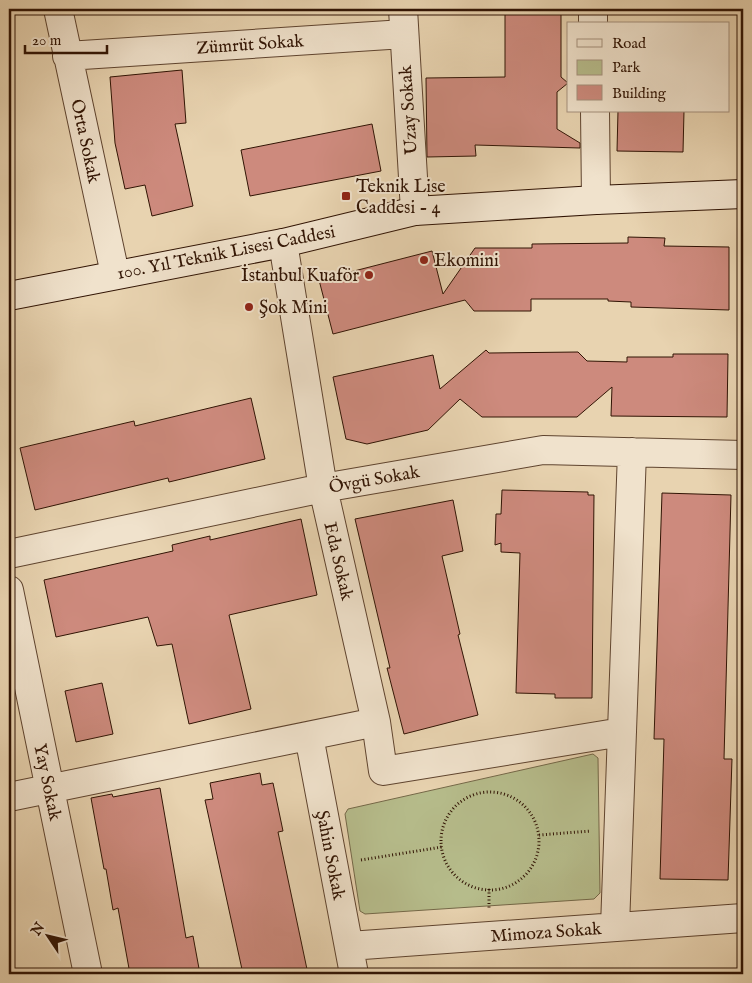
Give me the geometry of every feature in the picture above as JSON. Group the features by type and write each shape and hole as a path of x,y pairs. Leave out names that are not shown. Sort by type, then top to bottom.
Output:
{"street":[{"name":"Orta Sokak","path":"58,9 115,274"},
{"path":"593,9 594,22"},
{"name":"Zümrüt Sokak","path":"67,56 403,22"},
{"name":"Uzay Sokak","path":"403,22 415,211"},
{"path":"595,112 596,200"},
{"name":"100. Yıl Teknik Lisesi Caddesi","path":"9,296 283,243 415,211 596,200 743,194"},
{"name":"Eda Sokak","path":"283,243 323,488 376,722 383,771 622,732"},
{"name":"Övgü Sokak","path":"9,554 323,488 543,450 743,455"},
{"path":"614,927 632,452"},
{"name":"Yay Sokak","path":"9,590 88,974"},
{"path":"9,797 376,722"},
{"name":"Şahin Sokak","path":"309,736 354,974"},
{"name":"Mimoza Sokak","path":"349,946 743,918"}],"path":[{"path":"493,791 508,794 521,802 532,814 539,835 536,858 528,873 514,884 498,889 481,889 465,884 452,873 444,858 442,847 443,825 452,810 463,799 477,793 493,791"},
{"path":"539,835 618,829"},
{"path":"334,870 353,861 442,847"}],"green space":[{"path":"593,754 598,758 600,893 594,899 365,914 360,911 345,814 348,809"}],"building":[{"path":"505,9 561,9 561,77 567,84 557,92 557,129 580,143 580,148 475,145 476,156 427,157 426,78 505,77"},
{"path":"182,70 186,123 175,124 193,206 152,216 145,185 125,189 115,143 110,77"},
{"path":"618,112 684,112 683,152 617,151"},
{"path":"372,124 381,171 250,196 241,150"},
{"path":"628,237 665,238 664,246 729,247 729,310 631,307 631,302 608,301 608,299 531,299 531,311 474,311 465,300 333,334 319,280 432,251 443,294 475,248 532,248 532,244 628,243"},
{"path":"486,350 489,353 578,352 587,361 627,362 627,357 673,357 673,354 728,354 727,417 611,416 612,387 577,417 482,417 460,399 428,430 367,444 346,439 333,377 433,355 440,389"},
{"path":"251,398 265,459 169,482 168,478 35,510 20,448 134,421 135,426"},
{"path":"502,490 588,492 588,495 594,495 592,698 555,698 555,694 516,693 520,553 501,552 501,543 495,545 496,514 501,514"},
{"path":"662,493 731,495 724,759 732,759 728,880 660,879 664,739 654,739"},
{"path":"453,500 463,551 442,556 460,634 458,635 478,715 404,734 387,668 390,668 355,519"},
{"path":"301,519 317,595 229,615 251,709 189,724 172,644 157,646 148,617 56,637 44,580 173,551 172,545 210,536 210,540"},
{"path":"102,683 113,734 76,742 65,691"},
{"path":"260,773 262,785 273,783 283,831 278,832 308,974 243,974 205,800 213,799 210,783"},
{"path":"160,788 186,938 193,936 200,974 130,974 118,908 113,910 106,869 104,869 91,798 112,794 113,797"}],"place":[{"name":"Teknik Lise Caddesi - 4","path":"346,196"},
{"name":"Ekomini","path":"424,260"},
{"name":"İstanbul Kuaför","path":"369,275"},
{"name":"Şok Mini","path":"249,307"}]}
